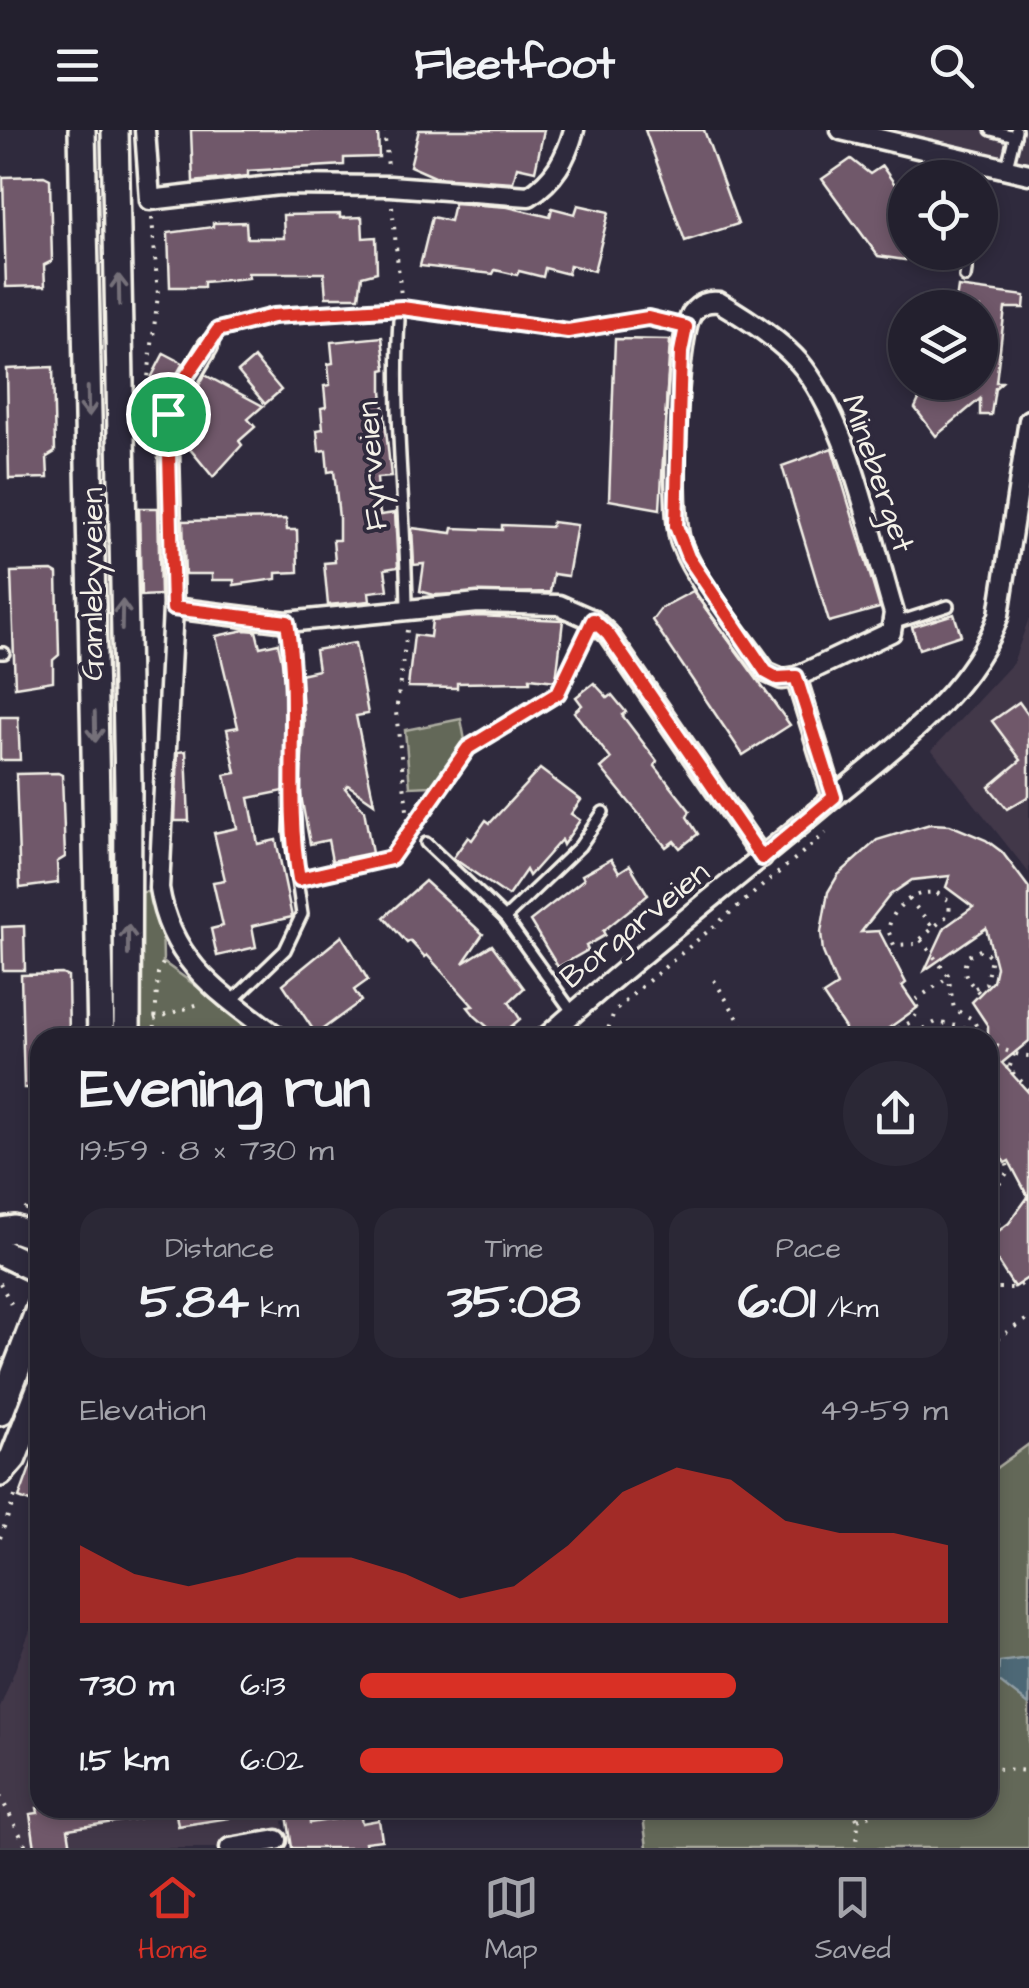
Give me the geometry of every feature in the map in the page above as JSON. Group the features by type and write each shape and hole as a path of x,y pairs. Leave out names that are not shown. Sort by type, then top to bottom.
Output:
{"street":[{"name":"Gamlebyveien","path":"82,130 102,1028"},
{"name":"Gamlebyveien","path":"115,130 128,787 128,1028"},
{"path":"144,130 150,200 279,185 390,186 491,197 528,196 548,184 568,152 574,130"},
{"path":"840,130 948,160"},
{"path":"998,168 1029,174"},
{"name":"Mineberget","path":"686,327 698,306 719,302 802,366 833,418 895,624"},
{"path":"686,327 676,483 680,542 766,672 777,678 796,677 870,644 891,632 895,624"},
{"path":"208,346 186,377 168,414 173,608 158,888 164,921 182,955 266,1028"},
{"name":"Borgarveien","path":"570,1024 948,697 988,644 999,615 1029,420"},
{"path":"173,608 287,622 478,603 560,606 593,620 608,634 762,858"},
{"path":"796,677 834,797"},
{"path":"0,1231 14,1229 30,1235"},
{"path":"0,1252 30,1267"},
{"path":"0,1412 30,1333"},
{"path":"11,1476 13,1458 30,1415"},
{"path":"230,1848 278,1840"}],"lane":[{"path":"991,130 1016,133 1007,167"},
{"path":"965,277 966,270"},
{"name":"Fyrveien","path":"400,320 396,384 404,477 408,608"},
{"path":"895,624 948,606"},
{"path":"227,998 285,950 302,914 290,832 296,720 287,622"},
{"path":"505,918 580,846 603,812"},
{"path":"426,843 505,918 570,1024"}],"path":[{"path":"384,130 400,320"},
{"path":"150,200 158,296 146,386 168,414"},
{"path":"208,346 218,330 273,316 402,308 568,331 648,318 686,327"},
{"path":"408,608 396,712 407,810 416,826"},
{"path":"299,879 391,858 468,748 558,693 593,620"},
{"path":"608,1028 614,1012 833,826 834,797"},
{"path":"931,892 950,902 952,910 921,940 902,947 890,939 892,916 909,899 931,892"},
{"path":"909,899 932,926"},
{"path":"921,940 949,977 952,1004 974,1020 976,1028"},
{"path":"154,1028 158,973 175,942"},
{"path":"975,988 986,983 991,972 990,957 982,949 965,960 965,976 975,988 981,995"},
{"path":"898,1028 914,1020 919,1010 914,1001 949,977"},
{"path":"714,980 744,1028"},
{"path":"154,1020 227,998"},
{"path":"925,1028 936,1022 966,1028"},
{"path":"998,1044 1014,1054 1029,1056"},
{"path":"1009,1070 1014,1054"},
{"path":"998,1063 1029,1089"},
{"path":"998,1184 1010,1172 1006,1162"},
{"path":"998,1288 1016,1288 1029,1279"},
{"path":"0,1282 14,1309"},
{"path":"998,1338 1029,1318"},
{"path":"0,1538 11,1476"},
{"path":"998,1769 1029,1771"},
{"path":"0,1796 27,1848"},
{"path":"857,1848 858,1820 863,1818"}],"shaded area":[{"path":"881,130 1029,130 1029,167"},
{"path":"1029,618 1029,873 932,750 1013,663"},
{"path":"30,1631 30,1818 304,1818 283,1821 287,1848 0,1848 0,1708"}],"green space":[{"path":"461,719 466,746 432,786 410,787 405,730"},
{"path":"140,892 155,892 162,915 163,962 255,1028 140,1028"},
{"path":"1029,1444 1029,1848 647,1848 643,1818 998,1818 998,1467"}],"water":[{"path":"1029,1658 1029,1705 998,1681 999,1662"}],"building":[{"path":"191,130 378,130 379,157 344,158 344,165 248,171 248,176 193,182"},
{"path":"419,130 544,130 535,171 517,167 513,182 435,177 410,166"},
{"path":"645,130 704,130 738,224 685,241"},
{"path":"851,159 870,174 882,166 888,175 888,257 878,256 822,179"},
{"path":"3,177 50,179 52,261 44,265 45,286 6,287"},
{"path":"454,203 508,207 550,217 552,208 575,214 578,205 609,212 594,271 570,265 568,274 545,268 543,277 519,271 517,275 495,270 493,274 420,266 432,217 450,221"},
{"path":"340,214 340,218 362,217 363,238 376,237 377,272 362,276 359,297 326,297 324,273 248,273 249,278 204,282 204,287 170,287 168,233 213,227 213,223 246,222 247,238 284,238 283,215"},
{"path":"998,292 1025,296 1024,308 1005,308 998,366"},
{"path":"382,337 386,369 382,370 382,391 391,477 377,478 380,515 395,513 398,567 385,569 388,590 369,592 370,601 328,605 324,563 335,562 333,540 339,540 339,518 334,471 328,472 326,450 319,451 317,430 323,429 324,386 330,385 331,342"},
{"path":"615,339 670,340 660,509 609,500"},
{"path":"164,353 183,363 168,390 150,380"},
{"path":"254,358 281,390 265,404 238,372"},
{"path":"53,367 55,452 47,457 48,478 9,479 7,369"},
{"path":"205,375 263,406 248,419 255,427 239,441 242,445 213,477 181,438 195,422 188,412 197,405 190,401"},
{"path":"919,400 979,400 936,436 915,408"},
{"path":"980,400 993,400 991,415 980,415"},
{"path":"832,448 880,608 829,622 782,466"},
{"path":"139,508 158,508 160,595 141,596"},
{"path":"286,519 287,530 297,530 298,572 276,573 276,579 234,585 234,580 212,580 212,574 185,574 183,521"},
{"path":"552,522 577,525 568,576 553,574 550,592 434,595 420,591 424,564 414,565 412,528 452,533 453,528 502,530 502,525 551,527"},
{"path":"11,572 57,574 59,655 53,660 53,681 15,687"},
{"path":"693,591 790,725 743,755 652,620 661,608"},
{"path":"954,614 961,635 919,649 912,627"},
{"path":"478,616 563,620 556,681 530,678 530,682 457,683 457,688 408,687 414,635 430,637 432,620"},
{"path":"256,631 260,647 278,643 282,661 288,720 284,791 249,798 258,844 276,840 292,917 252,926 256,947 217,956 211,929 223,926 213,882 225,880 214,833 237,828 225,775 236,773 227,729 238,727 216,636"},
{"path":"355,643 368,714 356,716 374,803 348,785 345,788 364,810 372,853 332,861 328,840 310,844 300,791 304,720 300,674 318,670 315,650"},
{"path":"594,683 608,698 612,695 626,712 622,715 690,811 687,817 698,834 680,848 674,841 666,847 601,768 611,759 574,712 582,705 576,697"},
{"path":"1019,702 1029,716 1029,796 1007,809 989,787 1021,760 992,721"},
{"path":"0,717 18,717 20,760 0,760"},
{"path":"186,751 189,821 175,821 178,752"},
{"path":"540,769 581,800 571,814 580,820 563,845 561,840 529,876 526,870 508,896 453,858 468,837 472,840 486,820 490,823"},
{"path":"16,774 62,775 65,857 57,862 58,883 20,888"},
{"path":"930,824 950,825 986,840 1002,852 1029,888 1029,1041 1002,1063 1029,1093 1029,1277 1014,1287 998,1262 998,1231 1028,1197 1009,1161 1005,1163 998,1152 998,1028 988,1028 972,1002 993,981 996,967 986,928 925,970 945,927 973,907 946,887 950,876 912,880 890,895 861,932 879,931 906,983 902,986 917,1008 889,1028 845,1028 823,995 837,986 823,952 821,932 828,892 838,875 877,840"},
{"path":"611,859 619,872 630,865 648,895 603,931 605,935 586,946 588,950 558,967 530,921 584,879 582,875"},
{"path":"425,881 483,934 463,963 492,945 524,988 509,1002 520,1019 510,1028 489,1028 427,955 410,941 407,943 384,917"},
{"path":"24,926 25,970 3,970 2,927"},
{"path":"342,936 368,980 354,990 361,1001 324,1028 312,1028 283,984"},
{"path":"21,975 68,977 69,1028 30,1028 30,1088 24,1088"},
{"path":"30,1468 30,1502 19,1498"},
{"path":"31,1818 140,1818 68,1829 71,1848 35,1848"},
{"path":"177,1818 229,1818 178,1826"},
{"path":"288,1818 310,1818 310,1823 341,1818 361,1818 362,1823 379,1820 382,1840 365,1842 366,1848 292,1848"}],"route":[{"path":"402,308 568,331 648,318 686,327 681,352 676,483 680,542 766,672 782,679 796,677 834,797 762,858 722,806 608,634 593,620 576,646 568,676 558,693 538,710 468,748 391,858 299,879 290,832 296,720 287,622 173,608 168,414 186,377 218,330 273,316 402,308"}]}
